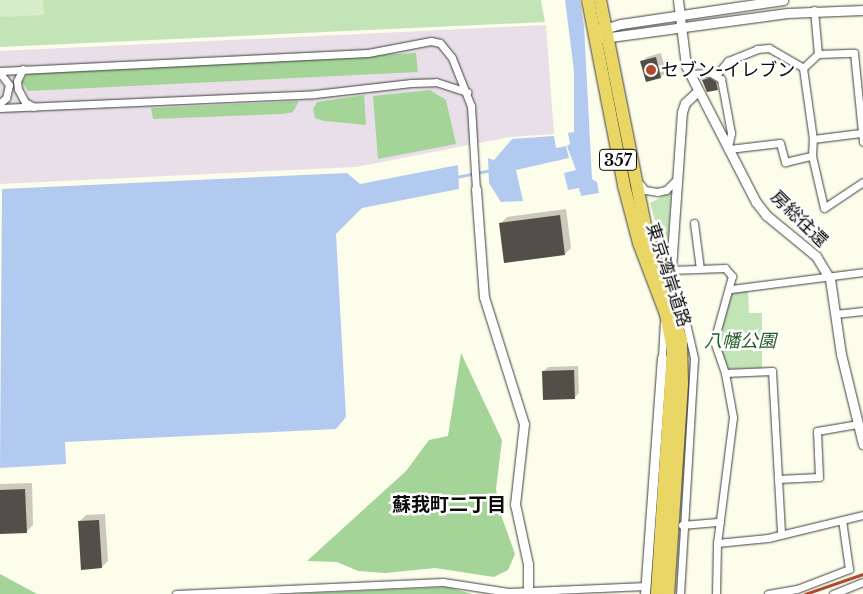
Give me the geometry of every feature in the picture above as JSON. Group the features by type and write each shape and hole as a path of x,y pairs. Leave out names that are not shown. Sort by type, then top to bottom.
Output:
{"highway":[{"name":"東京湾岸道路","path":"588,0 624,186 639,243 666,314 672,354 657,594"},
{"name":"東京湾岸道路","path":"600,0 649,239 669,296 672,354 668,594"}],"street":[{"name":"房総往還","path":"678,0 680,28 689,74 728,148 766,215 816,256 830,279 835,314 863,444"},
{"path":"607,33 679,15 783,0"},
{"path":"594,34 680,28 814,10 863,10"},
{"path":"814,10 818,54"},
{"path":"0,103 6,98 9,85 0,72 24,69 368,53 431,41 447,50 467,92 471,106 484,296 524,424 515,504 528,564 528,592"},
{"path":"689,74 717,74 728,61 762,47 778,52 803,68 813,138 812,156 824,208 863,182"},
{"path":"803,68 818,54 854,53 863,142"},
{"path":"24,69 17,81 18,89 25,102 34,107"},
{"path":"717,74 722,84 731,133 728,148 780,144 785,162 812,156"},
{"path":"0,108 315,94 411,82 436,82 467,92"},
{"path":"666,314 669,296 676,179 683,107 698,91"},
{"path":"813,138 861,134"},
{"path":"636,178 645,190 650,192 666,190 676,179"},
{"path":"694,223 700,269"},
{"path":"671,270 728,270 732,276 731,289 714,341 725,373 734,417 720,522 716,594"},
{"path":"731,289 830,279 863,272"},
{"path":"669,296 686,323 694,359 682,525 680,594"},
{"path":"835,314 863,311"},
{"path":"176,594 443,582 480,590 528,592 646,590 672,354"},
{"path":"725,373 772,371 781,534"},
{"path":"778,479 819,477 817,431 858,424"},
{"path":"718,543 751,541 863,515"},
{"path":"768,594 797,589 849,569 842,520"},
{"path":"682,525 720,522"},
{"path":"832,594 863,582"}],"shaded area":[{"path":"546,25 554,134 510,137 356,167 0,184 0,51"}],"green space":[{"path":"0,0 541,0 545,22 0,47"},
{"path":"0,0 43,0 44,15 0,17"},
{"path":"416,53 418,72 28,91 22,82 29,72"},
{"path":"430,90 446,100 456,144 378,159 373,96"},
{"path":"364,95 366,125 324,121 315,118 313,109 317,102"},
{"path":"299,101 293,112 283,114 153,119 151,108"},
{"path":"671,192 668,252 664,252 650,203"},
{"name":"八幡公園","path":"732,291 748,291 749,313 762,313 762,368 728,369 717,342"},
{"path":"461,353 502,440 496,489 501,515 515,554 508,570 494,577 435,568 385,573 358,571 337,562 307,561 406,471 429,440 448,436"},
{"path":"0,574 37,594 0,594"},
{"path":"447,587 472,594 291,594"}],"water":[{"path":"565,0 580,0 584,26 592,179 597,182 599,193 581,196 579,188 568,190 564,173 576,170 567,146 570,144 568,133 574,132 574,71"},
{"path":"554,136 556,148 566,146 569,158 516,170 523,201 501,202 489,183 488,158 494,160 512,139"},
{"path":"458,165 459,189 362,208 336,234 346,417 336,429 65,442 66,464 0,468 2,189 347,173 360,184"}],"building":[{"name":"セブン-イレブン","path":"656,57 661,78 646,82 640,61"},
{"path":"710,78 716,82 718,90 707,92 702,80"},
{"path":"560,215 565,255 504,263 499,223"},
{"path":"574,370 575,399 543,400 542,371"},
{"path":"25,489 27,533 0,534 0,490"},
{"path":"99,520 102,568 81,570 78,521"}],"waterway":[{"path":"456,177 492,170"}],"railway":[{"path":"805,594 863,574"}],"place":[{"name":"セブン-イレブン","path":"651,70"}],"district":[{"name":"蘇我町二丁目","path":"449,505"}]}
